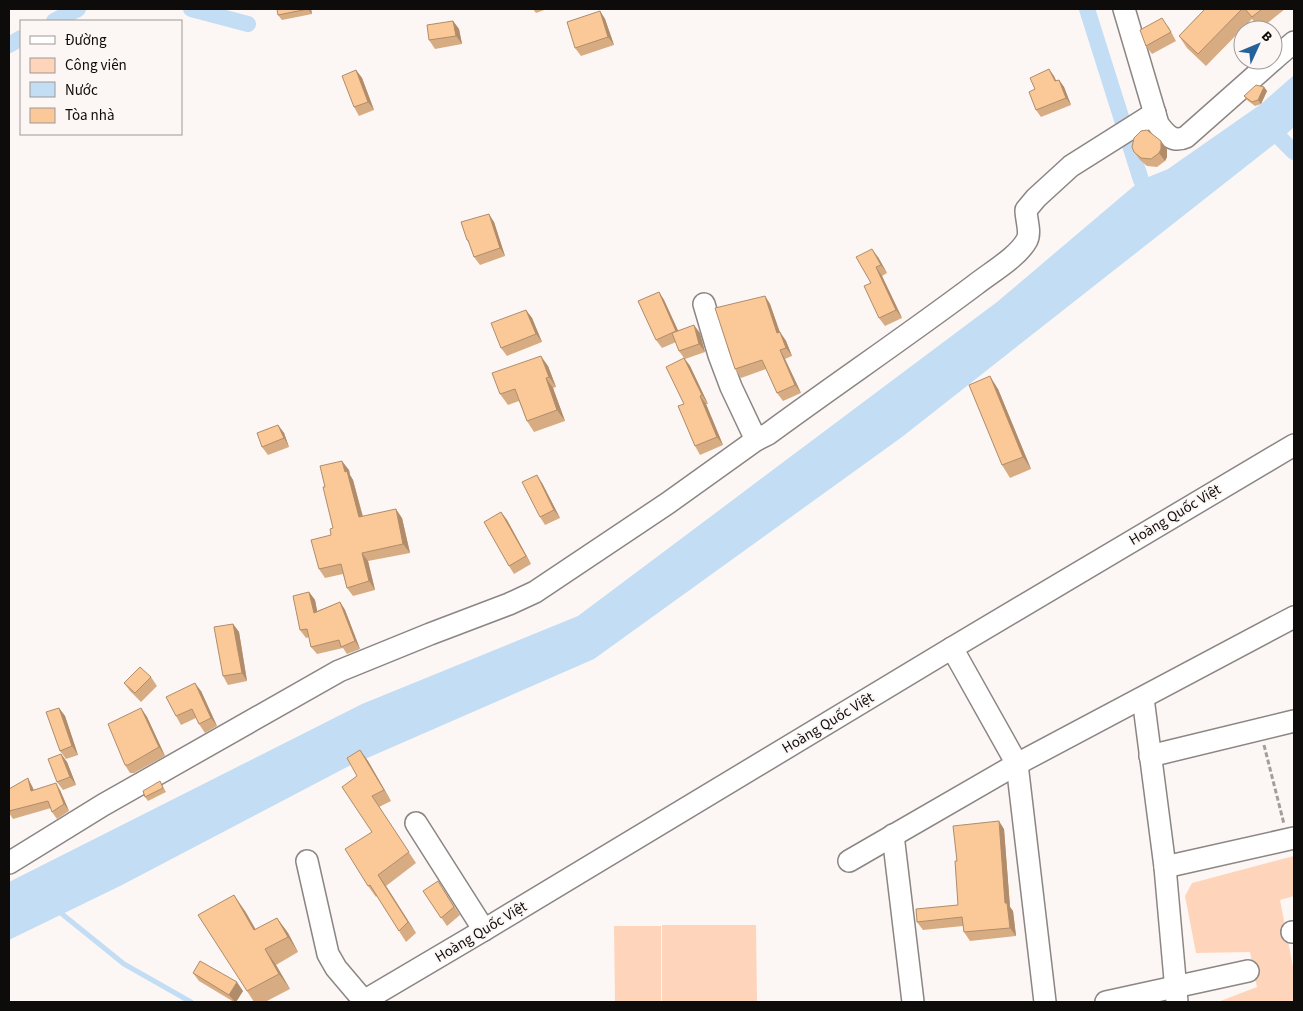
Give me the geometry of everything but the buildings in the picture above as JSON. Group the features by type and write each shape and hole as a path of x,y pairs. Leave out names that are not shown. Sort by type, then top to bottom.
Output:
{"street":[{"path":"1124,9 1158,124 1173,140 1186,136 1262,70"},
{"path":"1283,51 1294,42"},
{"path":"9,863 103,805 339,671 509,604 534,592 668,503 756,440 768,434 860,366 931,318 1013,256 1028,238 1026,210 1032,202 1071,166 1155,113"},
{"path":"704,304 728,379 756,440"},
{"name":"Hoàng Quốc Việt","path":"363,1002 1294,445"},
{"path":"848,861 1017,764 1294,617"},
{"path":"952,648 1017,764 1045,1002"},
{"path":"1143,698 1165,867 1175,994"},
{"path":"1150,756 1294,721"},
{"path":"416,823 484,930"},
{"path":"1165,867 1290,833"},
{"path":"893,835 914,1002"},
{"path":"308,861 328,954 336,968 363,1002"},
{"path":"1106,1002 1175,994 1248,971"}],"path":[{"path":"1264,742 1290,833"}],"green space":[{"path":"1294,856 1294,896 1280,900 1294,972 1294,1002 1218,1002 1257,987 1250,952 1196,953 1185,896 1192,883"},
{"path":"662,925 756,925 757,1002 662,1002"},
{"path":"614,926 661,926 661,1002 615,1002"}],"water":[{"path":"1294,75 1294,127 1281,139 902,437 594,659 349,766 122,885 9,940 9,882 362,704 578,616 997,302 1141,180 1168,169 1261,104"}],"waterway":[{"path":"56,20 78,9"},
{"path":"191,9 248,24"},
{"path":"1087,9 1141,180"},
{"path":"9,45 20,39"},
{"path":"1281,139 1294,152"},
{"path":"62,914 124,964 191,1002"}]}
